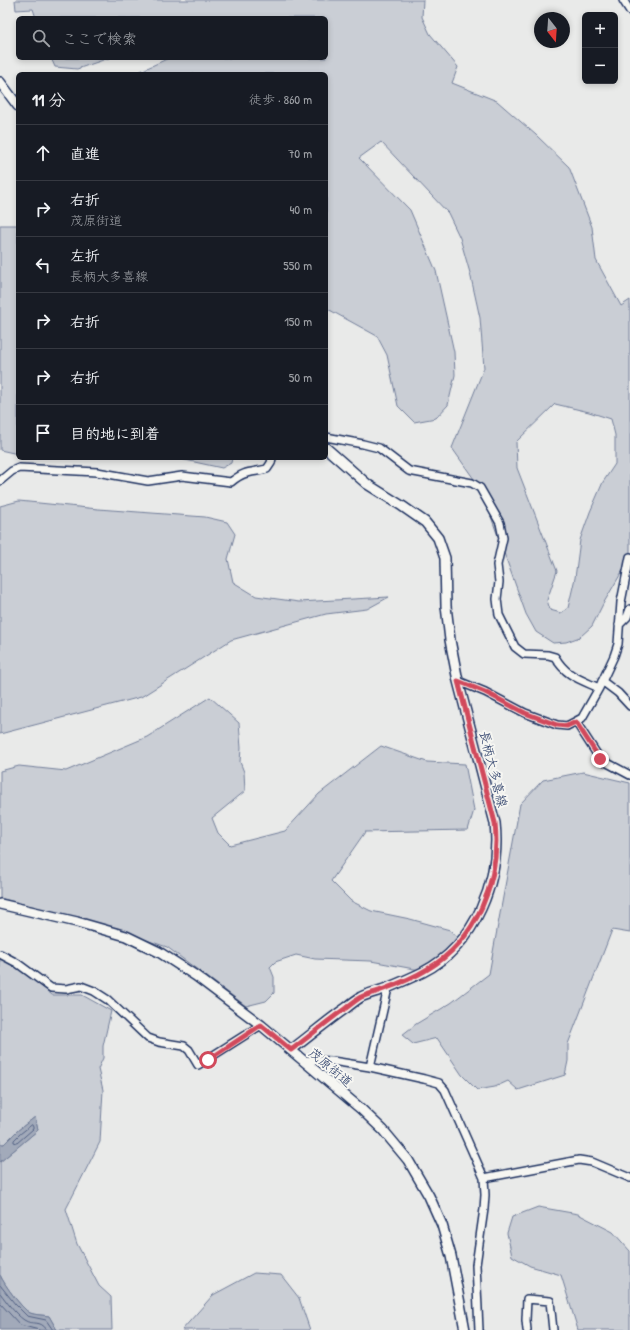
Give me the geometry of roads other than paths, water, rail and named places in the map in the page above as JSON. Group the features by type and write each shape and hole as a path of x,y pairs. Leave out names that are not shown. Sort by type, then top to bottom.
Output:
{"main road":[{"path":"0,82 16,103"},
{"name":"長柄大多喜線","path":"291,1050 361,998 424,972 437,964 460,942 474,923 482,908 492,877 497,840 495,823 458,681 448,626 445,558 438,538 425,522 367,484 328,450"},
{"name":"茂原街道","path":"0,904 78,922 126,936 159,952 196,976 261,1025 372,1119 414,1168 429,1196 444,1232 452,1262 465,1330"}],"street":[{"path":"623,0 630,11"},
{"path":"328,437 379,448 409,470 472,483 480,488 500,523 503,538 497,565 499,582 497,599 499,615 515,648 524,654 554,657 560,667 569,674 600,684 618,694 630,706"},
{"path":"0,481 12,471 19,468 97,472 148,481 182,476 231,482 240,474 267,469 272,460"},
{"path":"458,681 485,692 525,713 557,725 567,726 582,718 587,711 618,644 621,602 630,557"},
{"path":"619,624 627,617 630,609"},
{"path":"576,722 600,759 630,775"},
{"path":"0,954 17,963 51,988 66,989 81,986 94,991 108,1000 148,1038 160,1042 184,1046 189,1050 198,1065 261,1025"},
{"path":"370,1067 388,988"},
{"path":"303,1060 332,1061 370,1067 439,1083 445,1090 484,1178 484,1210 476,1265 479,1330"},
{"path":"484,1178 579,1160 592,1162 630,1178"},
{"path":"527,1330 527,1299 550,1301 553,1330"}],"water":[{"path":"35,1117 38,1130 0,1162 0,1144 4,1144 17,1131"},
{"path":"0,1275 13,1296 26,1310 32,1314 49,1316 57,1330 0,1330"}]}
